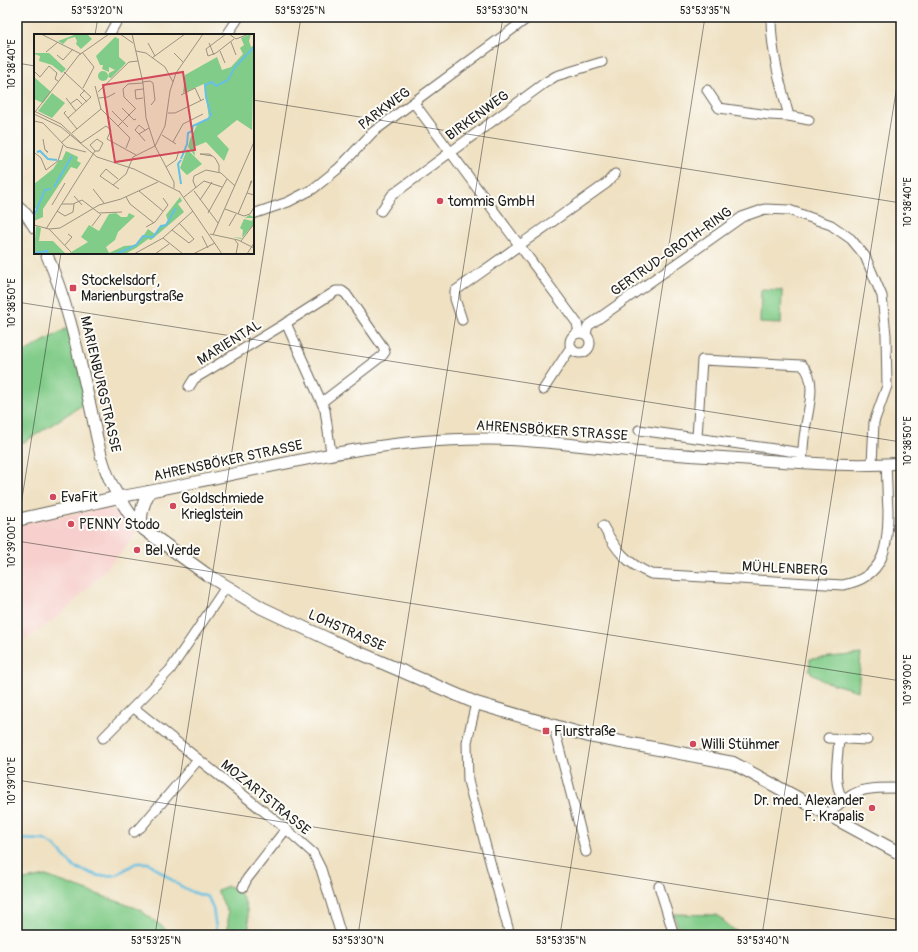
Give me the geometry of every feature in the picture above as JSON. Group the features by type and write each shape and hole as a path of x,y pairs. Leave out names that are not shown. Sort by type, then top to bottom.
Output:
{"main road":[{"path":"141,527 140,516 142,507 149,492"},
{"name":"AHRENSBÖKER STRASSE","path":"17,520 119,497"},
{"name":"LOHSTRASSE","path":"119,497 129,513 141,527 226,587 262,608 332,640 476,703 589,736 721,759 733,763 901,854"}],"street":[{"path":"110,34 119,17"},
{"path":"228,34 239,17"},
{"name":"PARKWEG","path":"254,214 288,202 313,189 338,168 373,132 529,17"},
{"path":"771,17 771,40 789,116"},
{"name":"BIRKENWEG","path":"380,211 392,195 546,82 556,76 602,62"},
{"path":"707,90 719,108 769,116 789,116 809,120"},
{"path":"414,103 519,247 577,322 582,334 590,344 589,349 580,354 571,348"},
{"path":"462,320 455,299 455,291 519,247 607,183 614,174"},
{"path":"17,206 26,214 34,226"},
{"name":"GERTRUD-GROTH-RING","path":"543,390 571,348 570,341 573,336 582,334 588,326 742,217 764,209 789,210 831,225 851,239 864,256 882,296 886,335 887,386 874,422 872,464"},
{"name":"MARIENBURGSTRASSE","path":"49,254 72,323 106,474 119,497"},
{"name":"MARIENTAL","path":"189,387 194,379 336,291 342,291 346,294 385,352 382,356 322,402"},
{"path":"286,323 325,410 331,453"},
{"path":"697,437 702,360 802,366 806,368 811,379 810,406 805,431 803,458"},
{"name":"AHRENSBÖKER STRASSE","path":"639,430 697,437 803,458"},
{"name":"AHRENSBÖKER STRASSE","path":"119,497 149,492 331,453 415,441 492,438 636,451 803,458 872,464 901,463"},
{"name":"MÜHLENBERG","path":"603,526 620,554 636,568 651,574 843,585 861,580 872,572 885,551 888,539 886,464"},
{"path":"103,738 170,670 226,587"},
{"path":"476,703 467,742 468,781 510,935"},
{"name":"MOZARTSTRASSE","path":"134,708 286,829 313,853 318,860 341,935"},
{"path":"556,727 556,736 586,852"},
{"path":"828,738 867,740"},
{"path":"839,739 836,784 838,792 843,800"},
{"path":"134,832 141,827 198,760"},
{"path":"827,815 849,795 864,789 901,788"},
{"path":"243,887 247,879 286,829"},
{"path":"659,886 674,935"}],"shaded area":[{"path":"107,508 121,514 138,533 96,580 59,616 17,645 17,526 29,522"}],"green space":[{"path":"761,289 782,290 781,324 760,323"},
{"path":"71,326 87,402 23,443 17,435 17,356"},
{"path":"861,654 858,691 823,681 809,671 810,659"},
{"path":"46,876 139,909 173,935 17,935 17,885 24,880"},
{"path":"228,886 235,889 244,899 248,913 250,935 228,935 228,913 217,890"},
{"path":"674,914 717,915 734,930 749,935 680,935"}],"waterway":[{"path":"17,839 44,840 54,845 74,867 99,876 116,875 136,863 149,863 177,884 192,892 208,897 213,908 217,935"}],"place":[{"name":"tommis GmbH","path":"440,201"},
{"name":"Stockelsdorf, Marienburgstraße","path":"73,288"},
{"name":"EvaFit","path":"53,497"},
{"name":"Goldschmiede Krieglstein","path":"173,506"},
{"name":"PENNY Stodo","path":"71,524"},
{"name":"Bel Verde","path":"137,550"},
{"name":"Flurstraße","path":"546,731"},
{"name":"Willi Stühmer","path":"693,744"},
{"name":"Dr. med. Alexander F. Krapalis","path":"872,808"}]}
